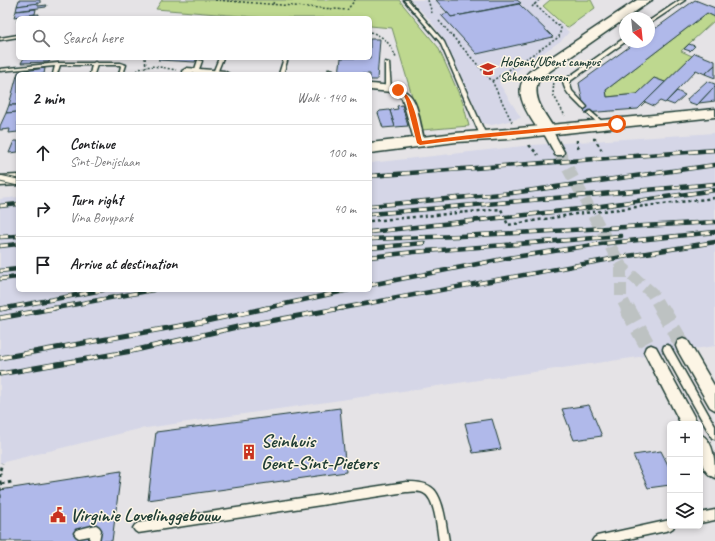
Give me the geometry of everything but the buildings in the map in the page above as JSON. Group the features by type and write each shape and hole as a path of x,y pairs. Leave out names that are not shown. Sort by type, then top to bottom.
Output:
{"main road":[{"path":"547,130 531,101 528,92 529,83 534,75 646,0"}],"street":[{"path":"191,71 200,72"},
{"path":"372,87 401,91 408,97 420,143"},
{"path":"372,148 483,135 573,128 715,113"},
{"path":"547,130 559,152"},
{"path":"683,346 715,402"},
{"path":"651,352 688,421"},
{"path":"703,448 715,470"}],"lane":[{"path":"406,0 442,42 483,135"},
{"path":"655,19 683,0"},
{"path":"0,39 16,36"},
{"path":"584,107 569,90 566,85 566,81 619,44"},
{"path":"219,72 221,60"},
{"path":"282,72 285,60"},
{"path":"92,72 93,61"},
{"path":"0,70 93,61 124,65 122,72"},
{"path":"191,71 200,61"},
{"path":"387,63 388,89"},
{"path":"55,72 58,64"},
{"path":"590,113 603,125"},
{"path":"667,349 715,435"},
{"path":"138,528 420,487 430,492 436,501 444,541"},
{"path":"703,517 715,515"},
{"path":"596,541 667,526"},
{"path":"79,533 96,530 94,541"}],"path":[{"path":"215,0 346,10 355,0"},
{"path":"273,4 274,0"},
{"path":"428,0 431,12 492,81 512,122"},
{"path":"532,7 539,0"},
{"path":"492,81 559,37 561,28 534,4"},
{"path":"372,33 388,40 399,66 398,71 387,76"},
{"path":"145,60 146,67"},
{"path":"135,72 136,69 146,67 191,71"},
{"path":"553,80 552,87 554,96 573,128"},
{"path":"595,139 602,151"},
{"path":"528,144 538,155"},
{"path":"372,221 501,209 508,225 576,214 715,198"},
{"path":"0,498 0,470 2,463"},
{"path":"1,484 12,482"}],"shaded area":[{"name":"HoGent/UGent campus Schoonmeersen","path":"411,0 542,0 537,5 569,32 562,40 499,83 521,118 492,125 481,123 474,104 445,41 430,20"},
{"path":"715,133 715,346 139,429 0,463 0,199 16,197 16,292 372,292 372,163 532,145"}],"green space":[{"path":"162,0 399,0 438,47 463,103 469,126 422,130 392,28 372,26 372,16 242,16 156,9"},
{"path":"550,0 591,0 595,8 567,28 543,6"},
{"path":"707,13 715,17 715,20 681,51 692,56 665,82 654,78 637,94 607,97 606,90"}],"tunnel":[{"path":"559,152 621,266"},
{"path":"621,266 652,293 661,309"},
{"path":"621,266 621,297 627,309"},
{"path":"627,308 651,352"},
{"path":"661,308 683,346"}],"tram line":[{"path":"0,175 16,179"},
{"path":"0,182 16,186"}],"railway":[{"path":"372,176 715,150"},
{"path":"372,206 512,193 715,165"},
{"path":"372,214 715,184"},
{"path":"372,232 580,209 715,190"},
{"path":"0,206 16,204"},
{"path":"372,239 460,236 715,222"},
{"path":"372,285 508,258 600,244 715,232"},
{"path":"0,237 16,236"},
{"path":"372,257 414,252 621,236"},
{"path":"337,309 622,257 715,242"},
{"path":"372,248 424,243"},
{"path":"0,246 16,244"},
{"path":"0,271 16,269"},
{"path":"0,279 16,277"},
{"path":"1,309 92,292"},
{"path":"50,309 142,292"},
{"path":"262,309 340,292"},
{"path":"0,309 6,308"},
{"path":"0,318 55,308"},
{"path":"0,358 202,322 267,308"},
{"path":"0,374 132,351 237,327 342,308"}],"place":[{"name":"HoGent/UGent campus Schoonmeersen","path":"488,69"},
{"name":"Seinhuis Gent-Sint-Pieters","path":"249,452"},
{"name":"Virginie Lovelinggebouw","path":"58,515"}],"route":[{"path":"398,90 406,94 409,100 420,143 460,137 617,124"}]}
